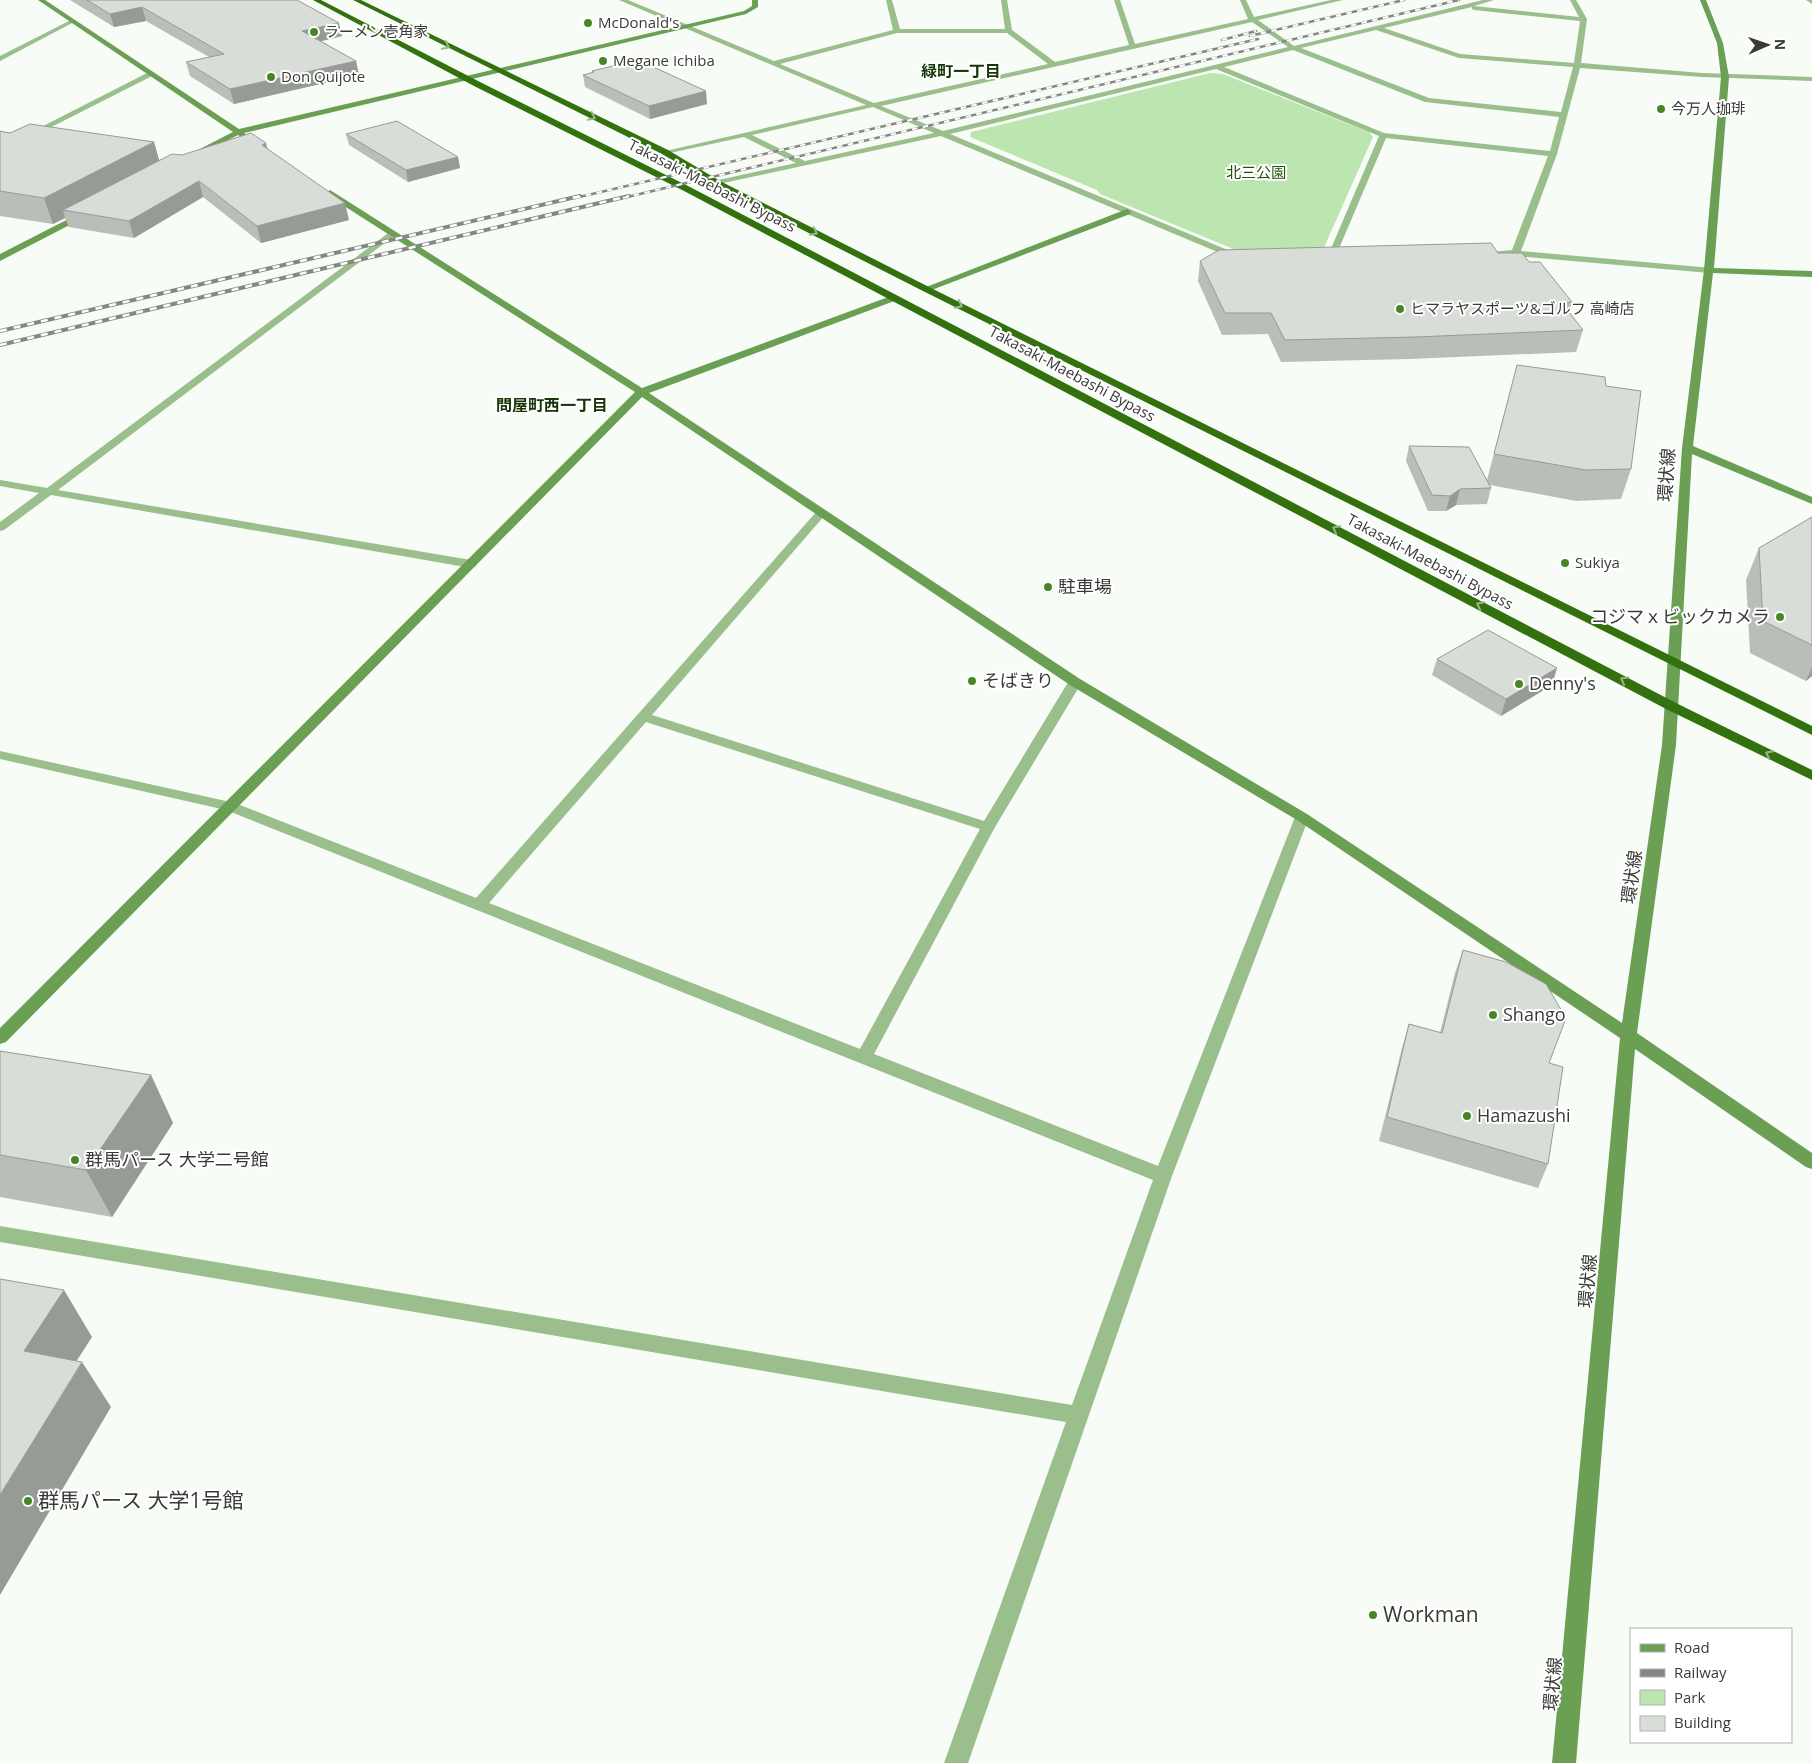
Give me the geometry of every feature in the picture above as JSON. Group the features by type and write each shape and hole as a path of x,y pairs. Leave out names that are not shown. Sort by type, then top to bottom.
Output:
{"highway":[{"name":"Takasaki-Maebashi Bypass","path":"316,0 464,78 687,189 1672,706 1812,776"},
{"name":"Takasaki-Maebashi Bypass","path":"356,0 665,152 717,183 926,289 1812,731"}],"street":[{"path":"41,0 272,155"},
{"path":"622,0 1127,212 1243,259 1253,259"},
{"path":"185,160 238,132 746,12 755,7 755,0"},
{"path":"889,0 897,31"},
{"path":"1004,0 1009,31"},
{"path":"1117,0 1134,47"},
{"path":"1243,0 1252,19 1293,48 1428,100 1565,115"},
{"path":"665,152 1340,0"},
{"path":"717,183 941,134 1491,0"},
{"path":"1516,253 1553,154 1577,66 1584,19 1573,0"},
{"name":"環状線","path":"1564,1763 1628,1036 1668,755 1687,448 1709,270 1725,77 1720,44 1703,0"},
{"path":"1462,7 1584,19"},
{"path":"0,59 73,21"},
{"path":"1376,28 1459,56 1725,77 1812,78"},
{"path":"774,63 897,31 1009,31 1054,64"},
{"path":"1217,67 1383,135 1553,154"},
{"path":"0,150 152,74"},
{"path":"745,134 804,164"},
{"path":"1332,258 1383,135"},
{"path":"320,186 391,234 640,392 1075,682 1302,817 1812,1162"},
{"path":"0,258 88,212"},
{"path":"926,289 1127,212"},
{"path":"0,528 391,234"},
{"path":"1487,254 1516,253 1751,274 1812,274"},
{"path":"1322,258 1341,258"},
{"path":"0,1038 640,392 894,298"},
{"path":"1687,448 1812,501"},
{"path":"0,483 470,564"},
{"path":"478,905 821,513"},
{"path":"864,1057 988,827 1075,682"},
{"path":"644,717 988,827"},
{"path":"0,755 230,806 1163,1176"},
{"path":"956,1763 1163,1176 1302,817"},
{"path":"0,1234 1078,1415"}],"green space":[{"name":"北三公園","path":"1210,73 1223,74 1369,132 1373,137 1322,252 1243,253 1100,194 1097,190 970,137 971,132"}],"building":[{"path":"87,0 297,0 339,23 302,31 356,61 230,89 186,62 224,54 142,7 110,14"},
{"path":"638,60 706,91 649,106 583,75"},
{"path":"397,121 458,157 406,170 346,134"},
{"path":"30,124 154,142 44,198 0,191 0,131 10,133"},
{"path":"251,133 266,143 262,145 345,203 257,226 199,181 129,221 63,210 172,154 182,155"},
{"name":"ヒマラヤスポーツ&ゴルフ 高崎店","path":"1491,243 1498,253 1522,253 1529,262 1540,262 1572,302 1562,303 1583,330 1285,340 1271,313 1225,313 1200,261 1219,250"},
{"path":"1517,365 1605,377 1606,386 1641,391 1631,469 1586,470 1494,454"},
{"path":"1409,446 1469,447 1491,488 1460,489 1450,496 1432,495"},
{"path":"1812,517 1812,645 1763,621 1759,548"},
{"path":"1488,630 1557,668 1506,699 1437,659"},
{"path":"1463,950 1506,962 1546,984 1566,1018 1549,1063 1563,1067 1548,1164 1387,1117 1409,1024 1442,1033"},
{"path":"0,1051 151,1075 86,1170 0,1155"},
{"path":"0,1279 64,1290 24,1351 82,1362 0,1495"}],"railway":[{"path":"1250,36 1404,0"},
{"path":"623,198 1459,0"},
{"path":"1222,40 1256,31"},
{"path":"575,198 1258,39"},
{"path":"0,331 580,196"},
{"path":"0,345 629,196"}],"place":[{"name":"McDonald's","path":"588,23"},
{"name":"ラーメン壱角家","path":"314,32"},
{"name":"Megane Ichiba","path":"603,61"},
{"name":"Don Quijote","path":"271,77"},
{"name":"今万人珈琲","path":"1661,109"},
{"name":"ヒマラヤスポーツ&ゴルフ 高崎店","path":"1400,309"},
{"name":"Sukiya","path":"1565,563"},
{"name":"駐車場","path":"1048,587"},
{"name":"コジマｘビックカメラ","path":"1780,617"},
{"name":"そばきり","path":"972,681"},
{"name":"Denny's","path":"1519,684"},
{"name":"Shango","path":"1493,1015"},
{"name":"Hamazushi","path":"1467,1116"},
{"name":"群馬パース 大学二号館","path":"75,1160"},
{"name":"群馬パース 大学1号館","path":"28,1501"},
{"name":"Workman","path":"1373,1615"}],"district":[{"name":"緑町一丁目","path":"961,71"},
{"name":"問屋町西一丁目","path":"552,405"}]}
